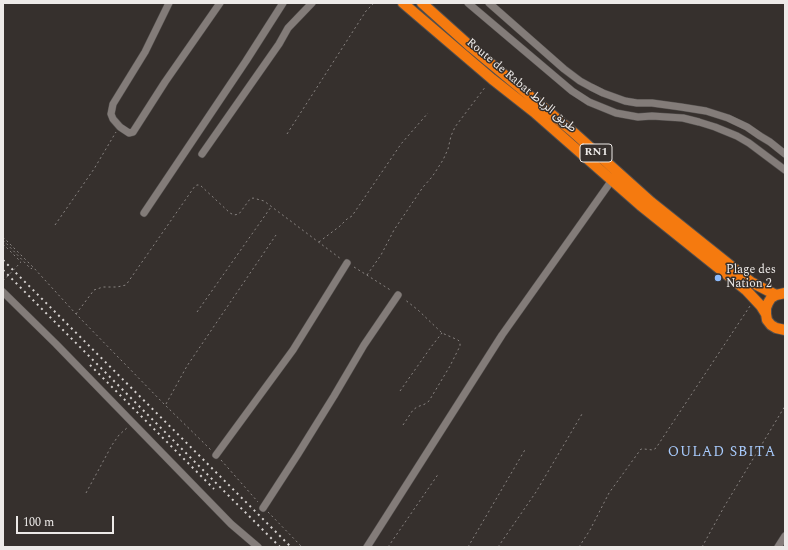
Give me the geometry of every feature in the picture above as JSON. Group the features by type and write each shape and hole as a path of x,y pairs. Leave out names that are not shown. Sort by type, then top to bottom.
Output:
{"highway":[{"name":"Route de Rabat طريق الرباط","path":"404,3 492,79 534,112 640,205 746,290 761,306 766,314"},
{"name":"Route de Rabat طريق الرباط","path":"422,3 651,202 751,282 782,293"},
{"name":"RN1","path":"782,293 771,298 766,308 766,314 767,320 771,325 785,330"}],"street":[{"path":"169,3 145,52 113,104 111,114 113,119 120,127 129,133 133,132 165,82 220,3"},
{"path":"144,213 283,3"},
{"path":"202,154 288,28 312,3"},
{"path":"468,3 572,90 589,102 616,113 638,117 652,116 683,118 715,127 737,136 749,143 785,170"},
{"path":"488,3 564,69 591,87 625,101 652,103 706,111 728,118 747,127 785,154"},
{"path":"367,547 502,335 612,180"},
{"path":"216,455 293,350 346,263"},
{"path":"3,292 56,344 230,524 258,547"},
{"path":"263,508 334,396 364,345 398,295"},
{"path":"778,547 785,536"}],"path":[{"path":"287,134 366,11 374,3"},
{"path":"367,275 381,255 398,223 423,187 432,178 443,160 455,127 492,79"},
{"path":"319,242 354,214 401,144 428,113"},
{"path":"55,225 94,169 120,127"},
{"path":"76,314 94,290 103,287 117,287 126,285 194,186 200,185 234,215 239,214 250,199 253,198 264,201 346,263 409,302 442,333 460,342 460,346 450,366 428,401 413,410 403,425"},
{"path":"197,312 271,206"},
{"path":"165,405 188,366 276,235"},
{"path":"3,237 76,314 216,455 263,508 302,547"},
{"path":"3,240 31,269 33,267"},
{"path":"3,244 21,262 3,281"},
{"path":"579,547 590,530 609,493 641,449 653,450 656,448 750,308 750,305"},
{"path":"400,391 442,333"},
{"path":"702,547 724,506 785,406"},
{"path":"498,547 536,492 582,414"},
{"path":"86,493 115,440 132,422"},
{"path":"468,547 526,448"},
{"path":"388,547 439,473"}],"railway":[{"path":"3,260 291,547"},
{"path":"3,270 280,547"},
{"path":"90,365 214,489"}],"place":[{"name":"Plage des Nation 2","path":"718,278"}],"district":[{"name":"OULAD SBITA","path":"722,453"}]}
